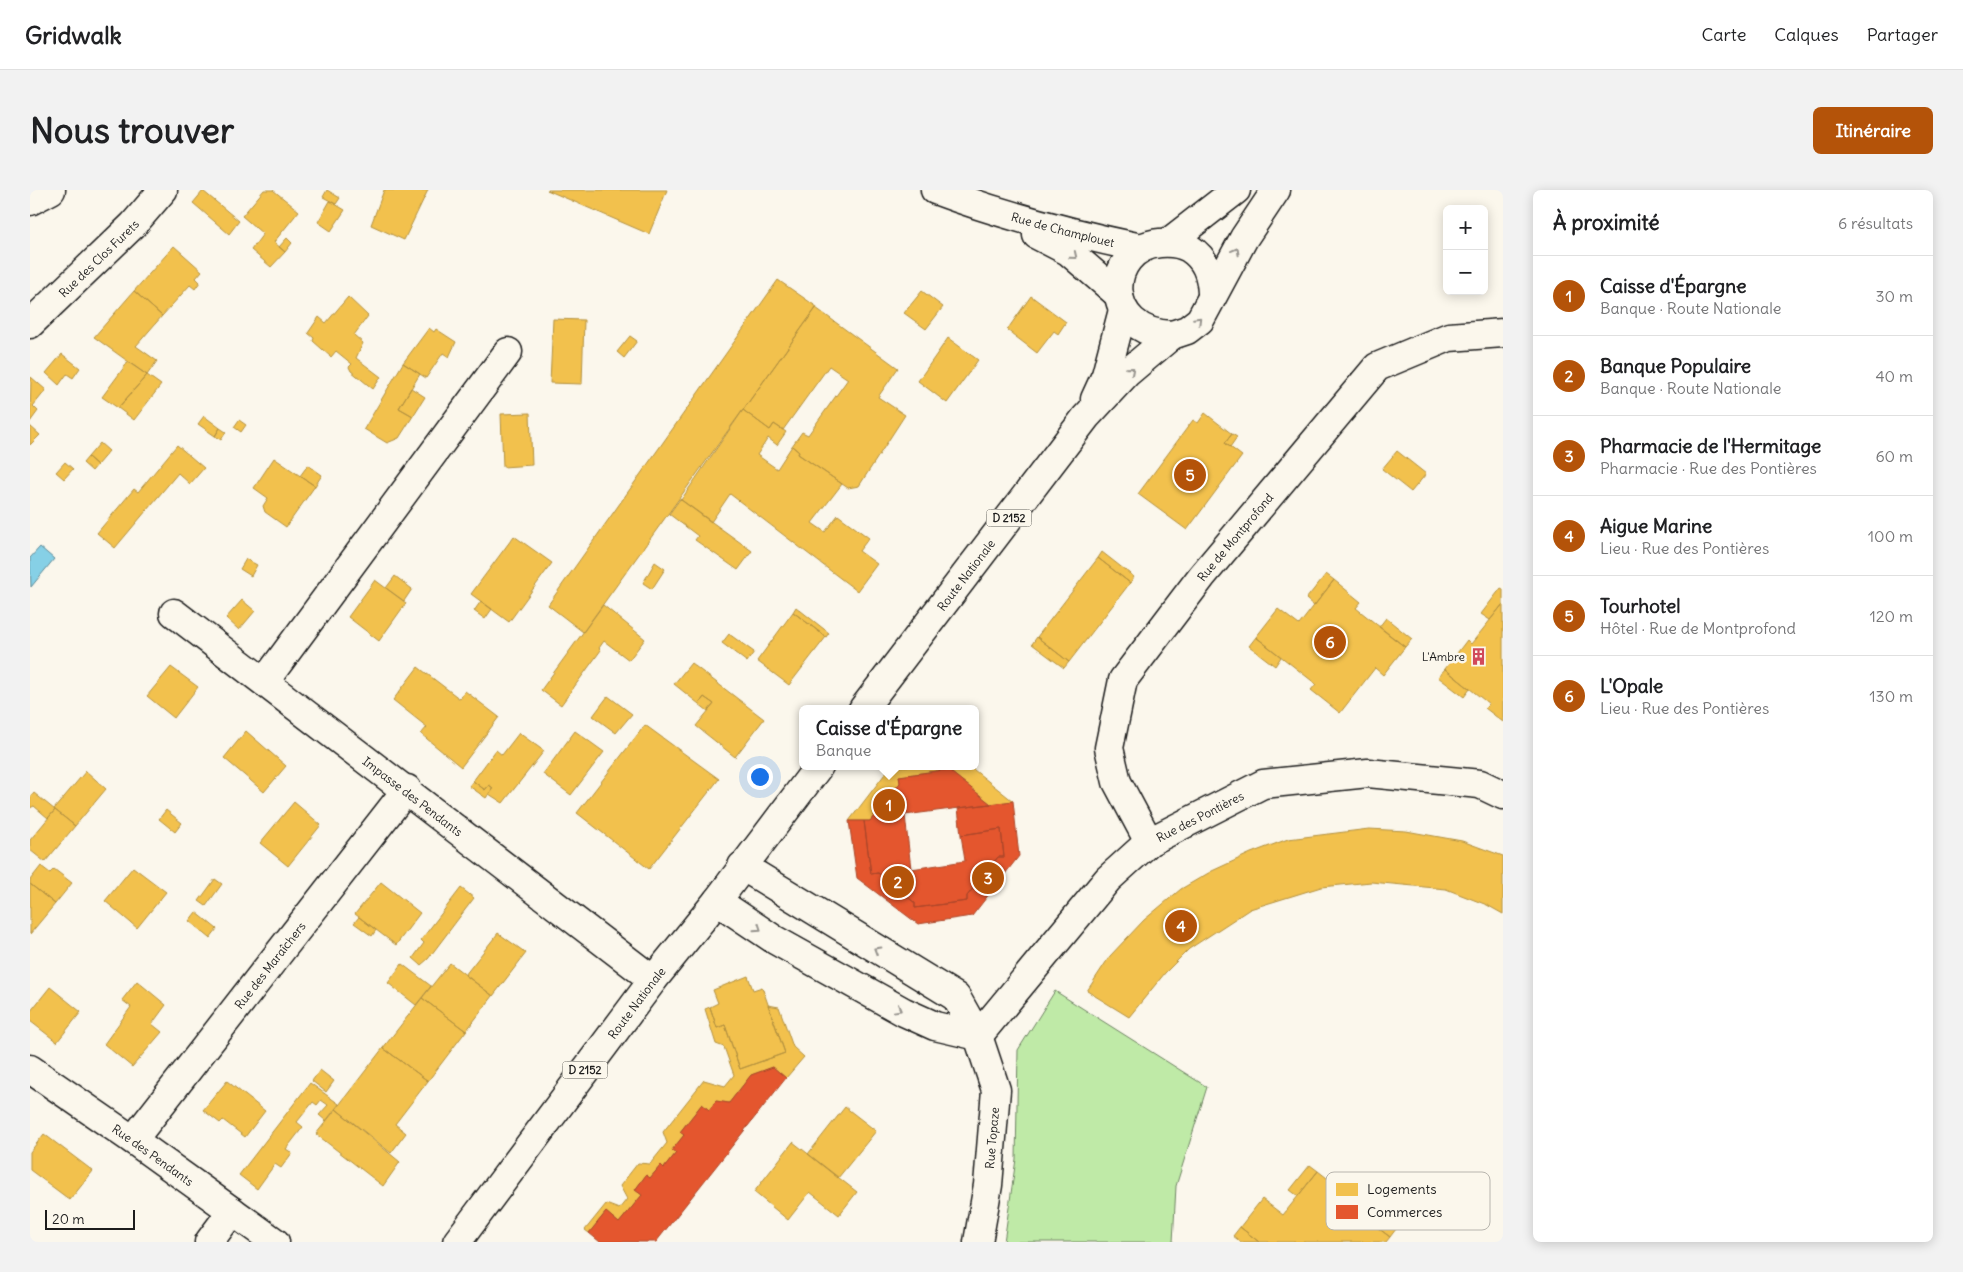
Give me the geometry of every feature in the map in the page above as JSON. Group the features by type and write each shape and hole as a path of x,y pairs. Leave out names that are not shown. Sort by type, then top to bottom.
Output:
{"street":[{"path":"30,200 51,190"},
{"name":"Rue des Clos Furets","path":"30,324 133,225 163,190"},
{"name":"Rue de Champlouet","path":"935,190 984,209 1068,251 1121,303"},
{"path":"1170,242 1236,190"},
{"name":"Route Nationale","path":"866,705 1086,418 1127,373 1172,335 1187,330 1200,320 1208,308 1212,293 1244,238 1276,190"},
{"name":"Rue de Champlouet","path":"984,209 1078,235 1141,248"},
{"path":"1141,248 1155,243 1170,242 1184,245 1196,253 1206,264 1211,278 1212,293"},
{"name":"Route Nationale","path":"1086,418 1106,375 1121,303 1121,272 1129,259 1141,248"},
{"path":"1121,303 1128,318 1141,329 1156,335 1172,335"},
{"name":"Rue de Montprofond","path":"1149,842 1117,782 1109,748 1123,680 1202,576 1377,367 1449,337 1503,333"},
{"path":"265,682 508,352"},
{"name":"Impasse des Pendants","path":"174,613 653,980"},
{"name":"Route Nationale","path":"457,1242 653,980 717,901 816,770"},
{"name":"Rue des Pontières","path":"978,1036 1108,879 1149,842 1263,784 1368,773 1480,784 1503,795"},
{"name":"Rue des Maraîchers","path":"133,1140 406,789"},
{"name":"Rue Topaze","path":"742,866 956,997 978,1036 996,1090 988,1185 978,1242"},
{"path":"717,901 775,940 904,1012 935,1026 978,1036"},
{"name":"Rue des Pendants","path":"30,1069 275,1242"},
{"path":"209,1242 232,1211"}],"green space":[{"path":"1055,991 1207,1087 1176,1186 1173,1242 1004,1242 1016,1159 1018,1050"}],"water":[{"path":"40,547 54,559 31,587 30,558"}],"building: Logements":[{"path":"264,190 273,190 299,211 274,242 285,252 271,267 251,250 263,234 242,216"},
{"path":"327,190 340,198 336,204 323,197"},
{"path":"384,190 428,190 404,240 371,225"},
{"path":"547,190 667,190 649,234"},
{"path":"203,191 239,221 229,234 193,203"},
{"path":"330,201 345,210 331,231 318,222"},
{"path":"287,238 292,243 285,252 279,247"},
{"path":"174,246 202,271 196,278 200,282 195,289 190,285 162,316 134,291"},
{"path":"778,280 817,307 583,632 548,605"},
{"path":"134,291 162,316 136,346 157,361 147,375 94,337"},
{"path":"922,291 943,307 926,329 904,313"},
{"path":"1031,296 1066,322 1058,334 1054,331 1037,353 1007,330"},
{"path":"348,297 368,316 354,335 363,343 356,358 381,377 373,389 351,371 349,367 352,364 336,351 331,357 313,341 314,338 308,333 319,317 326,323"},
{"path":"816,308 898,368 878,397 905,415 859,486 848,488 798,454 799,452 792,446 802,432 808,435 848,379 829,366 783,430 774,424 770,430 743,410"},
{"path":"553,319 584,320 582,384 550,383"},
{"path":"429,328 434,332 436,329 456,342 449,357 443,353 426,378 403,363"},
{"path":"630,336 637,341 624,358 617,352"},
{"path":"948,338 978,360 947,403 918,381"},
{"path":"62,354 80,368 73,378 67,374 59,385 46,373"},
{"path":"128,362 147,375 118,408 102,397"},
{"path":"403,363 420,374 399,408 413,416 399,438 387,443 364,429"},
{"path":"147,375 161,385 134,420 118,408"},
{"path":"31,377 46,390 33,406 38,411 30,422"},
{"path":"411,388 425,397 413,416 399,408"},
{"path":"743,410 770,430 774,424 786,432 777,445 768,438 757,455 777,469 792,446 799,452 798,454 842,484 812,523 825,532 838,515 869,538 859,551 877,564 857,591 730,494 711,522 681,500"},
{"path":"530,413 532,465 503,467 501,414"},
{"path":"1205,413 1232,434 1225,443 1242,456 1187,530 1138,494 1193,420 1198,423"},
{"path":"204,416 220,428 215,436 198,424"},
{"path":"239,420 246,425 241,432 234,427"},
{"path":"30,426 40,435 30,445"},
{"path":"220,428 226,432 221,440 215,436"},
{"path":"1232,434 1237,437 1230,447 1225,443"},
{"path":"100,443 109,451 97,465 88,457"},
{"path":"177,445 204,468 190,484 178,473 115,548 97,533 134,489 138,492"},
{"path":"1397,451 1426,474 1411,492 1382,469"},
{"path":"88,457 97,465 92,471 83,463"},
{"path":"274,458 315,486 286,527 265,512 263,506 268,498 254,488"},
{"path":"65,462 73,469 64,479 56,472"},
{"path":"308,465 322,475 315,486 300,476"},
{"path":"680,499 752,551 738,570 695,540 698,536 669,514"},
{"path":"514,536 552,563 509,622 471,594"},
{"path":"1102,552 1134,577 1130,583 1098,558"},
{"path":"1098,558 1130,583 1069,662 1037,637"},
{"path":"246,559 257,565 251,576 240,569"},
{"path":"655,562 665,569 652,589 643,583"},
{"path":"1326,574 1334,580 1314,606 1306,599"},
{"path":"395,576 412,589 404,601 386,588"},
{"path":"375,580 406,603 379,641 348,617"},
{"path":"1334,580 1361,602 1356,608 1405,647 1383,675 1375,668 1340,713 1311,690 1316,684 1256,637 1278,609 1299,625"},
{"path":"1501,588 1503,589 1503,604 1490,620 1481,614"},
{"path":"242,600 255,611 239,630 226,618"},
{"path":"481,601 492,609 485,619 474,611"},
{"name":"L'Ambre","path":"1503,604 1503,722 1485,708 1489,704 1445,669 1467,640 1471,644"},
{"path":"603,605 645,639 629,660 604,641 599,648 601,650 561,705 541,690"},
{"path":"796,607 829,633 826,637 793,612"},
{"path":"793,612 826,637 789,685 757,661"},
{"path":"1386,618 1412,639 1405,647 1379,627"},
{"path":"729,634 754,652 747,662 722,643"},
{"path":"1037,637 1069,662 1064,668 1032,644"},
{"path":"1256,637 1281,657 1275,666 1249,646"},
{"path":"691,663 764,719 735,757 696,726 714,704 704,697 699,704 674,684"},
{"path":"171,667 198,687 174,718 147,696"},
{"path":"418,667 460,699 465,691 499,717 461,767 421,734 427,727 393,700"},
{"path":"1445,669 1470,689 1464,697 1438,677"},
{"path":"608,696 632,714 616,733 593,716"},
{"path":"704,697 714,704 708,711 699,704"},
{"path":"645,725 719,779 649,869 577,813"},
{"path":"246,731 286,766 264,792 224,758"},
{"path":"575,731 604,752 571,795 543,774"},
{"path":"519,733 544,751 503,803 489,794 493,788 489,785 485,790 473,781 496,750 502,755"},
{"path":"888,770 944,770 899,776 900,783 870,821 849,821"},
{"path":"951,770 974,770 1013,801 991,804 952,773"},
{"path":"86,771 106,789 75,826 54,809"},
{"path":"473,781 485,790 489,785 493,788 486,798 469,786"},
{"path":"34,793 55,810 48,818 34,806 30,808 30,798"},
{"path":"294,802 321,825 288,866 260,843"},
{"path":"55,810 75,826 45,862 30,850 30,840"},
{"path":"166,810 182,823 175,832 159,819"},
{"path":"1369,829 1406,831 1462,841 1503,856 1503,914 1487,905 1446,889 1371,882 1321,887 1250,909 1189,949 1165,973 1129,1017 1087,991 1110,956 1144,920 1181,889 1212,871 1288,839"},
{"path":"41,866 50,873 54,869 72,883 55,904 30,884 30,880"},
{"path":"133,867 166,892 137,928 105,901"},
{"path":"215,879 222,884 206,906 199,901"},
{"path":"381,882 420,913 396,945 355,914"},
{"path":"30,884 55,904 30,934"},
{"path":"461,888 474,898 428,959 421,965 413,958 424,943 421,940"},
{"path":"196,912 217,929 210,938 189,921"},
{"path":"359,917 376,930 372,936 354,923"},
{"path":"498,933 526,953 493,996 465,975"},
{"path":"450,963 493,996 466,1031 422,998"},
{"path":"402,964 431,986 416,1005 388,983"},
{"path":"748,976 753,990 762,987 785,1053 740,1069 725,1025 717,1028 710,1007 718,1003 713,990"},
{"path":"137,981 166,1005 152,1024 162,1032 132,1067 104,1044 131,1007 122,1000"},
{"path":"50,987 81,1012 57,1042 30,1021 30,1012"},
{"path":"422,998 466,1031 428,1081 383,1048"},
{"path":"768,1005 779,1007 793,1047 804,1057 786,1078 773,1067 751,1075 729,1103 716,1101 709,1110 702,1104 680,1132 684,1135 672,1150 676,1153 664,1168 661,1165 650,1178 646,1175 635,1190 642,1195 619,1223 606,1212 589,1233 585,1230 606,1204 619,1209 627,1199 620,1186 638,1163 650,1164 667,1143 663,1132 704,1080 725,1086 734,1075 724,1047 716,1044 705,1009 710,1007 717,1028 725,1025 740,1069 785,1053"},
{"path":"383,1048 428,1081 395,1124 406,1133 391,1153 336,1109"},
{"path":"320,1070 334,1081 326,1092 312,1081"},
{"path":"227,1081 265,1111 245,1137 223,1120 220,1123 203,1110"},
{"path":"310,1083 339,1104 326,1121 319,1115 328,1105 321,1100 317,1105 313,1102 297,1122 303,1127 286,1149 292,1153 281,1168 275,1164 257,1189 239,1175"},
{"path":"845,1107 876,1131 838,1178 808,1154"},
{"path":"336,1109 400,1162 383,1186 316,1134"},
{"path":"44,1134 93,1171 70,1200 30,1170 30,1152"},
{"path":"793,1142 857,1192 839,1215 810,1192 788,1220 754,1192"},
{"path":"1310,1165 1318,1171 1298,1196 1290,1190"},
{"path":"1318,1171 1326,1177 1326,1230 1381,1230 1390,1237 1386,1242 1259,1242 1240,1227 1262,1199 1283,1215"},
{"path":"1240,1227 1259,1242 1241,1242 1233,1236"},
{"path":"1381,1230 1395,1230 1390,1237"}],"building: Commerces":[{"path":"951,770 952,773 991,804 905,815 911,869 965,861 961,835 1001,829 1004,857 998,857 967,896 967,901 915,908 915,903 878,873 871,874 864,821 870,821 900,783 899,776"},
{"path":"1013,801 1019,856 972,916 918,924 857,878 849,821 864,821 871,874 878,873 915,903 915,908 967,901 967,896 998,857 1004,857 1001,829 961,835 958,808"},
{"path":"773,1067 786,1078 656,1242 600,1242 589,1233 606,1212 619,1223 642,1195 635,1190 646,1175 650,1178 661,1165 664,1168 676,1153 672,1150 684,1135 680,1132 702,1104 709,1110 716,1101 729,1103 751,1075"}],"place":[{"name":"Tourhotel","path":"1190,475"},
{"name":"L'Opale","path":"1330,642"},
{"name":"L'Ambre","path":"1479,656"},
{"name":"Caisse d'Épargne","path":"889,805"},
{"name":"Pharmacie de l'Hermitage","path":"988,878"},
{"name":"Banque Populaire","path":"898,882"},
{"name":"Aigue Marine","path":"1181,926"}]}
